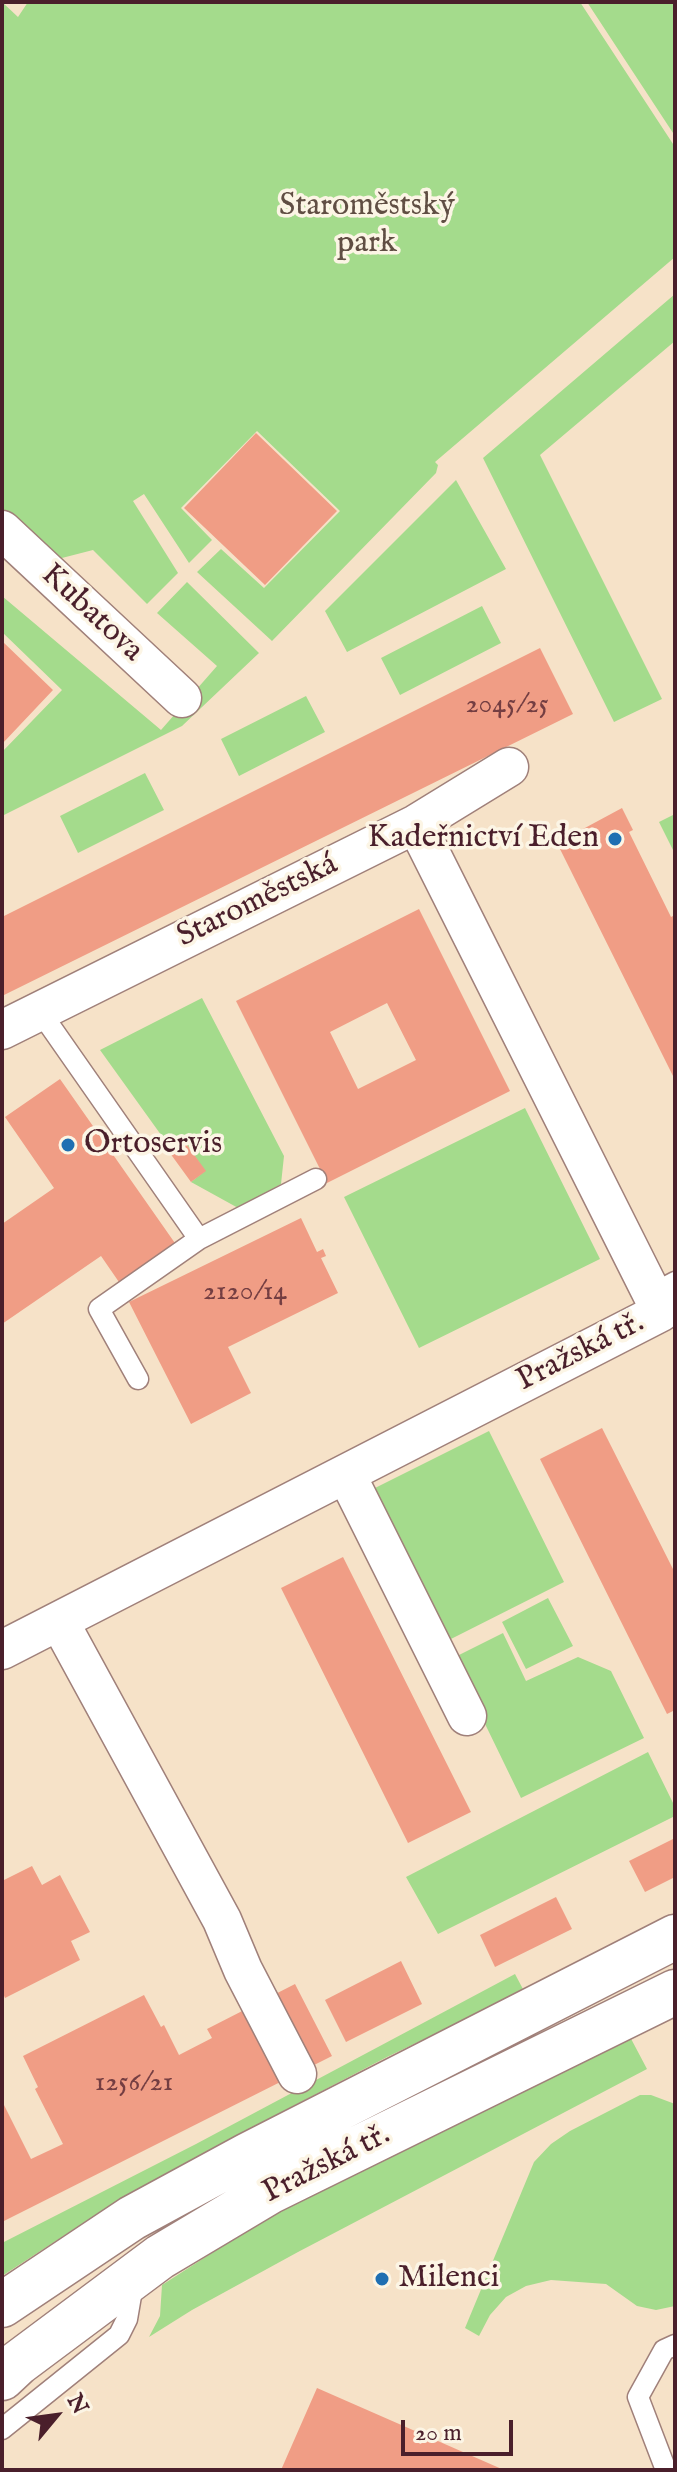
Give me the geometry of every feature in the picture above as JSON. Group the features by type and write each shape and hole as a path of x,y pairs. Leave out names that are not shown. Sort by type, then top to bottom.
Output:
{"street":[{"name":"Kubatova","path":"2,530 182,698"},
{"name":"Staroměstská","path":"2,1030 416,824 509,767"},
{"name":"Pražská tř.","path":"2,1650 661,1312 664,1288 416,824"},
{"path":"346,1474 467,1716"},
{"path":"59,1621 222,1920 243,1970 297,2074"},
{"name":"Pražská tř.","path":"2,2305 132,2218 248,2155 675,1937"},
{"name":"Pražská tř.","path":"2,2378 160,2257 269,2192 675,1992"}],"lane":[{"path":"39,1010 199,1239"},
{"path":"138,1379 99,1309 199,1239 316,1179"},
{"path":"2,2429 119,2335 127,2319 135,2276"},
{"path":"666,2470 638,2397 664,2350 675,2345"}],"green space":[{"name":"Staroměstský park","path":"2,2 18,17 28,2 580,2 675,147 675,257 435,462 438,465 436,473 272,641 197,572 221,549 264,588 340,511 257,431 181,508 212,540 189,563 144,494 133,501 178,573 147,604 93,550 58,559 32,540 2,511"},
{"path":"587,2 675,2 675,136"},
{"path":"675,294 675,341 540,455 662,699 614,722 483,458"},
{"path":"456,480 506,569 347,652 325,611"},
{"path":"187,582 259,653 182,726 2,816 2,752 62,690 2,632 2,596 161,730 217,666 157,613"},
{"path":"482,606 501,643 400,695 381,658"},
{"path":"306,696 325,732 239,776 221,739"},
{"path":"145,773 164,810 78,853 60,816"},
{"path":"675,814 675,854 659,822"},
{"path":"202,998 284,1156 281,1184 240,1209 191,1182 205,1171 182,1138 169,1146 100,1050"},
{"path":"525,1108 600,1259 419,1348 344,1197"},
{"path":"489,1431 564,1582 445,1642 369,1491"},
{"path":"548,1598 573,1646 526,1669 502,1622"},
{"path":"503,1633 526,1681 578,1657 611,1671 644,1738 521,1798 453,1658"},
{"path":"648,1752 675,1807 675,1816 438,1934 406,1877"},
{"path":"515,1974 524,1991 387,2057 253,2127 91,2218 2,2276 2,2243 196,2144"},
{"path":"628,2033 647,2069 298,2252 149,2337 160,2316 162,2285 218,2249 296,2202"},
{"path":"640,2095 651,2095 675,2104 675,2306 656,2310 637,2306 606,2284 551,2280 526,2286 506,2297 490,2315 479,2336 465,2328 534,2162 551,2144 570,2131"}],"building":[{"path":"256,433 337,511 265,585 184,508"},
{"path":"2,641 53,690 2,744"},
{"path":"540,648 573,714 2,996 2,917"},
{"path":"622,808 633,830 629,832 671,917 675,915 675,1080 557,843"},
{"path":"419,909 510,1091 327,1183 236,1001","holes":["387,1003 416,1060 358,1089 330,1032"]},
{"path":"60,1079 177,1246 121,1285 101,1256 2,1324 2,1224 54,1188 5,1117"},
{"path":"182,1138 206,1171 191,1182 167,1149"},
{"path":"301,1218 317,1252 323,1249 326,1256 321,1258 338,1293 228,1347 251,1393 191,1424 129,1302"},
{"path":"602,1428 675,1573 675,1710 667,1714 540,1459"},
{"path":"343,1557 471,1812 408,1843 281,1588"},
{"path":"675,1838 675,1877 645,1892 629,1861"},
{"path":"32,1866 42,1885 60,1875 90,1932 71,1941 80,1960 5,1998 2,1991 2,1881"},
{"path":"556,1897 572,1929 495,1967 480,1935"},
{"path":"401,1961 422,2004 346,2042 325,2000"},
{"path":"295,1984 332,2056 2,2222 2,2101 31,2159 63,2144 35,2089 38,2087 23,2056 144,1995 179,2055 212,2038 207,2029"},
{"path":"317,2388 504,2470 281,2470"}],"place":[{"name":"Kadeřnictví Eden","path":"615,839"},
{"name":"Ortoservis","path":"68,1145"},
{"name":"Milenci","path":"382,2279"}]}
